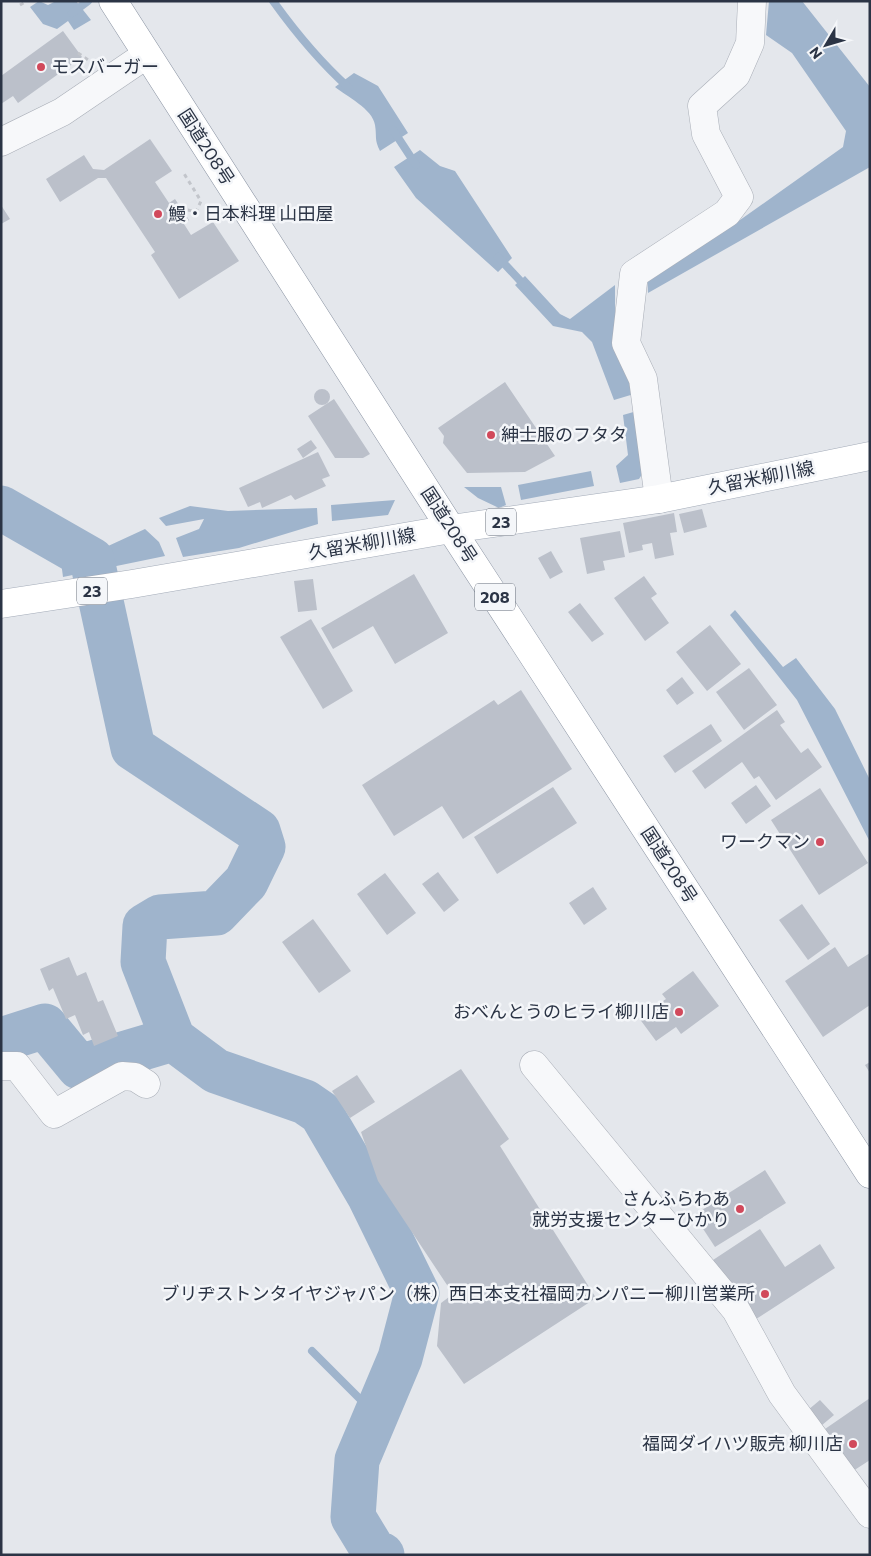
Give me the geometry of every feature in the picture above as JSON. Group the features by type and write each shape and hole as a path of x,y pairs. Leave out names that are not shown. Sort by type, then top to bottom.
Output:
{"main road":[{"name":"国道208号","path":"119,10 146,55 451,529 870,1174"},
{"name":"久留米柳川線","path":"1,604 132,584 451,529 660,499 870,456"}],"street":[{"path":"660,499 643,379 626,343 634,274 727,213 739,197 706,134 702,106 736,75 750,43 752,1"},
{"path":"1,142 62,112 146,55"},
{"path":"534,1065 736,1310 782,1394 870,1514"},
{"path":"1,1066 17,1066 54,1114 122,1076 135,1077 146,1084"}],"path":[{"path":"20,5 27,1"},
{"path":"180,208 196,212 201,201 183,172"}],"water":[{"path":"39,1 48,5 56,1 76,1 91,20 74,30 68,21 57,29 43,24 30,7"},
{"path":"769,1 802,1 870,87 870,167 648,293 647,273 740,220 843,147 846,131 792,53 766,35"},
{"path":"354,73 378,86 408,133 380,151 376,141 373,119 364,108 335,87"},
{"path":"420,150 440,166 455,171 512,258 498,272 416,198 394,167"},
{"path":"525,276 560,314 570,319 615,285 615,327 634,394 614,400 592,342 582,332 553,326 515,285"},
{"path":"637,411 650,462 639,479 620,483 616,466 628,455 623,415"},
{"path":"591,471 594,486 521,500 518,485"},
{"path":"464,487 501,487 506,505 499,508 478,498"},
{"path":"1,488 106,547 145,529 159,542 165,556 63,577 60,554 1,522"},
{"path":"395,500 388,515 332,521 331,505"},
{"path":"190,506 228,511 317,508 318,524 239,548 183,557 176,538 199,529 204,519 166,526 159,518"},
{"path":"735,610 783,667 796,658 835,709 870,780 870,842 797,700 730,615"}],"building":[{"name":"モスバーガー","path":"63,31 82,57 18,103 13,96 1,104 1,76"},
{"name":"鰻・日本料理 山田屋","path":"150,139 172,171 155,182 169,203 175,199 189,220 184,224 191,235 213,222 239,261 179,299 151,255 155,252 106,178 98,178 60,202 46,179 84,155 93,169 104,170"},
{"path":"1,205 10,219 1,224"},
{"path":"505,382 555,456 525,472 467,473 443,443 444,436 438,428"},
{"path":"322,389 328,391 330,397 328,403 322,405 316,403 314,397 316,391"},
{"path":"334,399 370,454 363,458 335,458 308,416"},
{"path":"311,440 317,448 303,458 297,449"},
{"path":"318,452 330,476 322,479 326,486 295,500 291,495 262,508 260,502 248,507 239,488"},
{"path":"702,509 707,527 684,533 679,514"},
{"path":"674,513 677,532 670,533 674,555 655,559 652,543 642,545 643,550 629,553 623,523"},
{"path":"620,531 625,557 603,561 605,570 587,574 580,538"},
{"path":"551,551 563,572 550,579 538,558"},
{"path":"414,574 448,633 395,664 373,626 333,649 321,628"},
{"path":"644,576 657,594 651,598 669,623 645,641 614,598"},
{"path":"313,579 317,610 298,612 294,581"},
{"path":"580,603 604,634 592,642 568,612"},
{"path":"311,619 353,691 323,709 280,637"},
{"path":"710,625 741,664 707,691 676,652"},
{"path":"749,668 777,705 744,730 716,692"},
{"path":"682,677 694,693 677,705 666,690"},
{"path":"521,690 572,769 463,839 442,806 394,836 362,785 494,700 498,705"},
{"path":"777,710 785,722 780,725 801,753 808,748 822,767 776,800 759,776 754,779 742,762 705,789 692,771"},
{"path":"711,724 722,741 675,773 663,756"},
{"path":"756,785 771,806 746,824 731,803"},
{"path":"553,787 577,823 497,874 474,837"},
{"name":"ワークマン","path":"820,788 868,863 819,895 771,820"},
{"path":"438,872 459,900 444,912 422,884"},
{"path":"385,873 416,913 387,935 357,894"},
{"path":"593,887 607,909 584,925 569,903"},
{"path":"802,904 830,944 808,960 779,920"},
{"path":"313,919 351,971 319,993 282,942"},
{"path":"835,947 848,967 870,953 870,1005 823,1037 785,981"},
{"path":"69,957 77,976 86,972 98,1002 103,1000 118,1036 94,1046 89,1032 83,1035 75,1015 66,1019 53,988 49,991 40,969"},
{"name":"おべんとうのヒライ柳川店","path":"693,971 719,1006 681,1034 676,1027 656,1041 639,1018 666,999 662,994"},
{"path":"870,1062 870,1073 865,1065"},
{"path":"461,1069 509,1139 500,1146 596,1298 464,1384 437,1346 441,1303 453,1294 378,1181 361,1132"},
{"path":"357,1075 375,1102 350,1118 332,1091"},
{"name":"さんふらわあ 就労支援センターひかり","path":"765,1170 786,1203 715,1247 694,1215"},
{"name":"ブリヂストンタイヤジャパン（株）西日本支社福岡カンパニー柳川営業所","path":"760,1229 785,1267 820,1244 835,1268 753,1321 713,1260"},
{"name":"福岡ダイハツ販売 柳川店","path":"870,1398 870,1460 853,1471 825,1429"},
{"path":"820,1400 834,1415 815,1431 802,1415"}],"waterway":[{"path":"72,13 88,1"},
{"path":"273,1 309,47 349,88"},
{"path":"393,130 416,165"},
{"path":"498,257 526,287"},
{"path":"1,508 92,560 133,748 258,831 263,847 246,882 216,913 160,917 145,926 143,962 173,1039 216,1071 305,1102 321,1113 370,1197 417,1293 400,1358 357,1460 353,1517 373,1550 382,1555"},
{"path":"1,1040 45,1026 79,1067 173,1039"},
{"path":"312,1351 376,1415"}],"place":[{"name":"モスバーガー","path":"41,67"},
{"name":"鰻・日本料理 山田屋","path":"158,214"},
{"name":"紳士服のフタタ","path":"491,435"},
{"name":"ワークマン","path":"820,842"},
{"name":"おべんとうのヒライ柳川店","path":"679,1012"},
{"name":"さんふらわあ 就労支援センターひかり","path":"740,1209"},
{"name":"ブリヂストンタイヤジャパン（株）西日本支社福岡カンパニー柳川営業所","path":"765,1294"},
{"name":"福岡ダイハツ販売 柳川店","path":"853,1444"}]}
